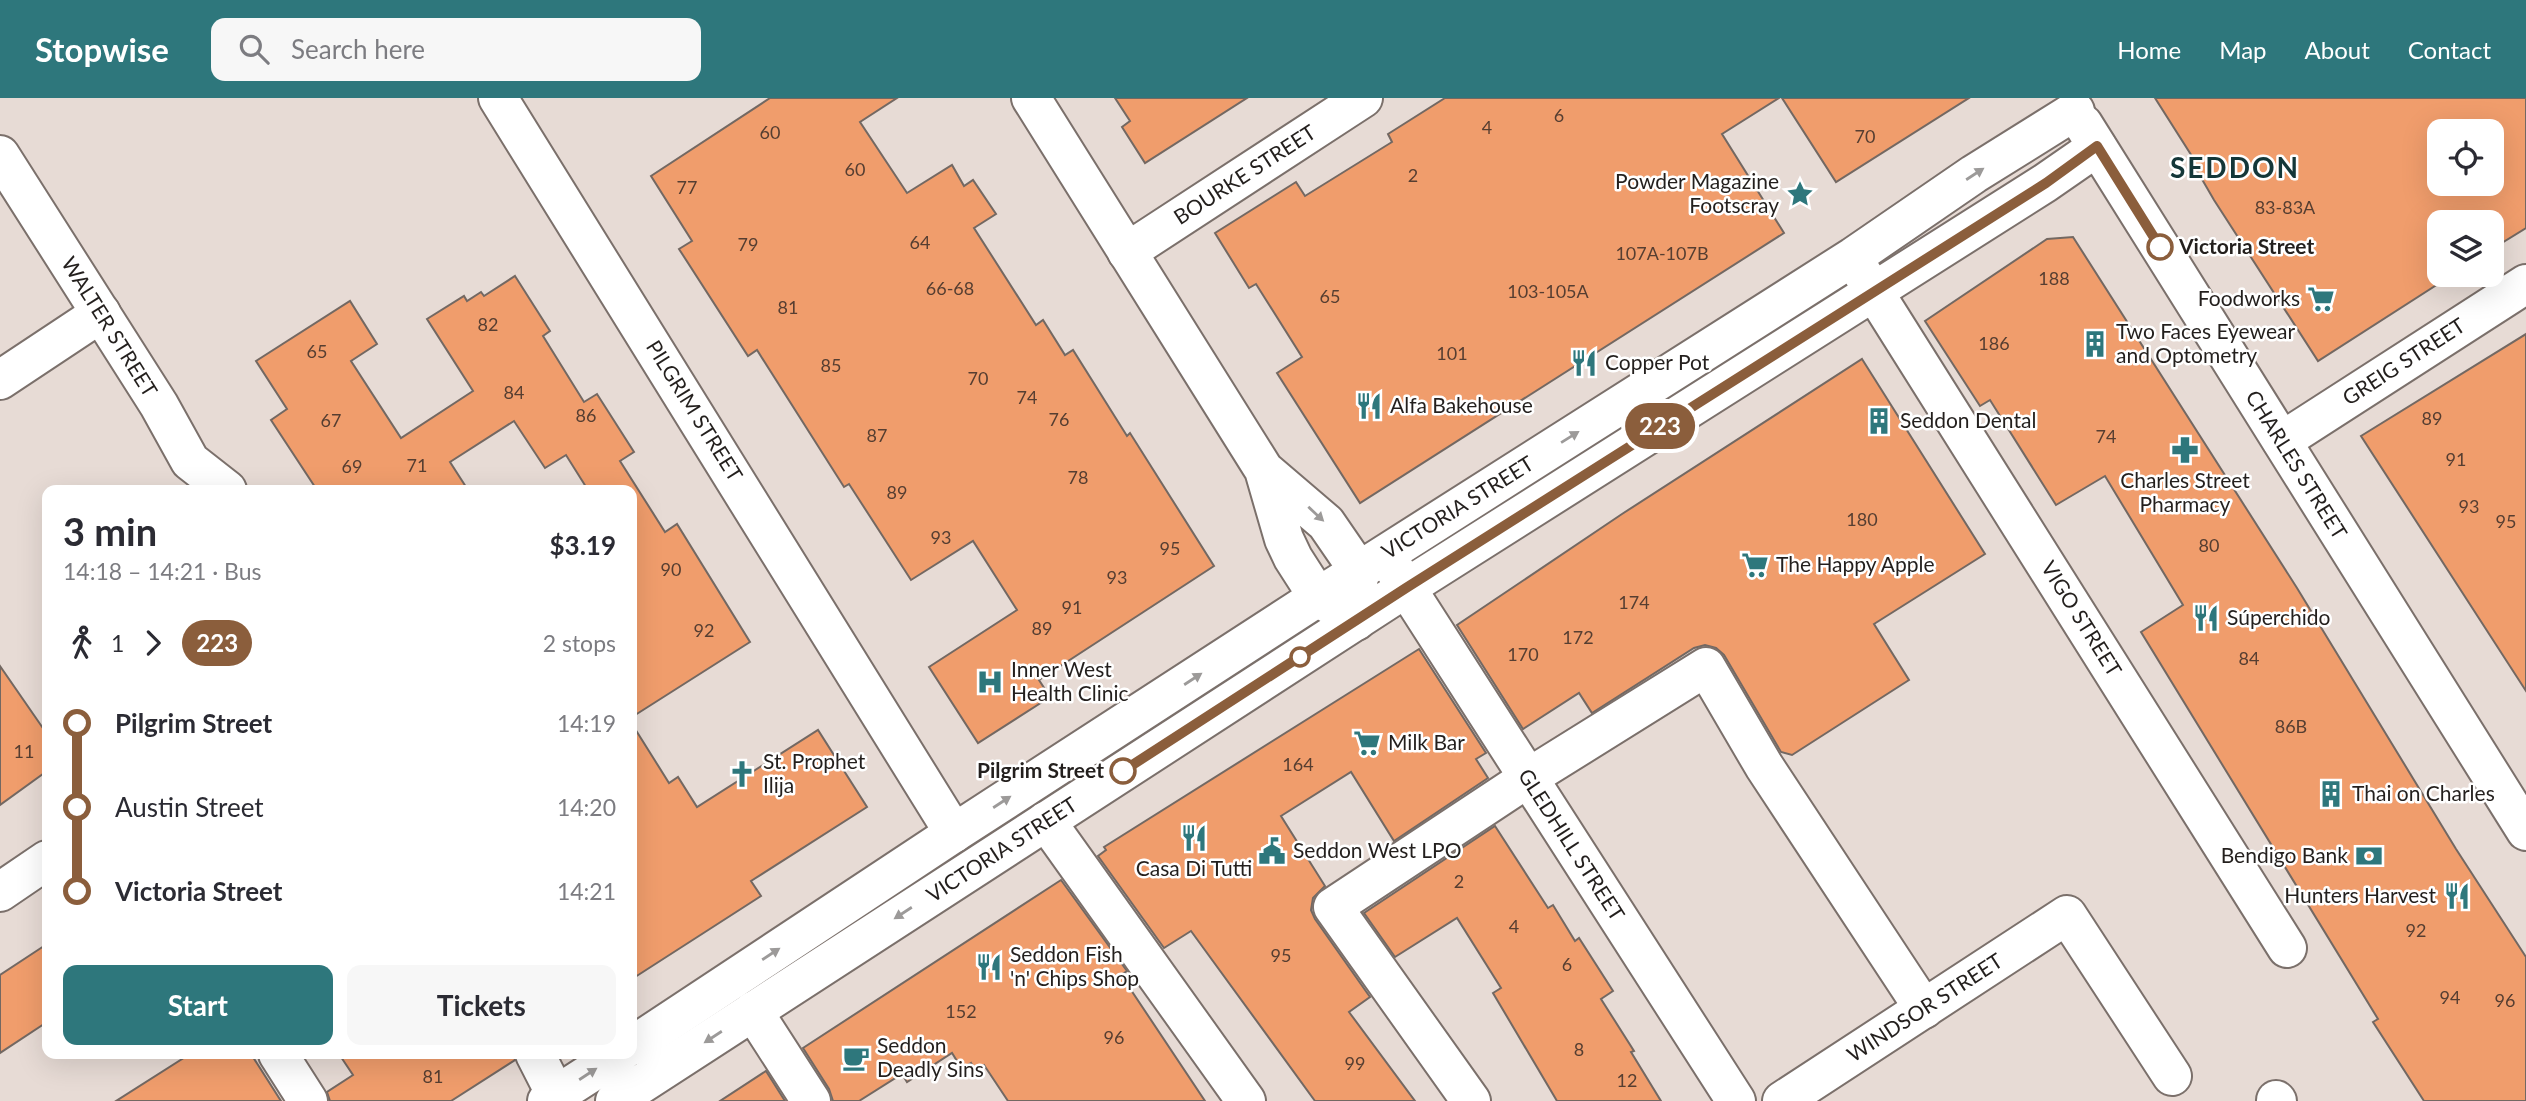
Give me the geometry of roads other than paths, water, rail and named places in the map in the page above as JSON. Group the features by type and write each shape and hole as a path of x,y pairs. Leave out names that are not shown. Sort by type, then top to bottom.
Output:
{"street":[{"name":"PILGRIM STREET","path":"498,98 954,833"},
{"path":"1031,98 1264,470 1289,552 1318,597 1356,621 1372,563"},
{"name":"BOURKE STREET","path":"1127,251 1363,98"},
{"name":"VICTORIA STREET","path":"637,1040 1318,597 1853,257 2071,104"},
{"name":"CHARLES STREET","path":"2071,104 2526,831"},
{"name":"VICTORIA STREET","path":"615,1101 1406,588 2046,183 2097,146"},
{"name":"WALTER STREET","path":"0,155 159,405 190,461 221,485"},
{"name":"VIGO STREET","path":"1853,257 2287,948"},
{"name":"GREIG STREET","path":"2282,441 2526,284"},
{"path":"0,380 101,313"},
{"name":"GLEDHILL STREET","path":"1264,470 1372,563 1406,588 1736,1101"},
{"path":"1471,1101 1334,906 1528,778 1706,667 1764,766 1924,1009"},
{"path":"1046,821 1246,1101"},
{"path":"0,891 42,863"},
{"name":"WINDSOR STREET","path":"1782,1101 2067,915 2172,1076"},
{"path":"753,1011 811,1101"},
{"path":"281,1059 308,1101"},
{"path":"536,1059 554,1099"},
{"name":"VICTORIA STREET","path":"554,1099 610,1059"}],"place":[{"name":"Powder Magazine Footscray","path":"1800,194"},
{"name":"Victoria Street","path":"2160,247"},
{"name":"Foodworks","path":"2321,299"},
{"name":"Two Faces Eyewear and Optometry","path":"2095,344"},
{"name":"Copper Pot","path":"1584,363"},
{"name":"Alfa Bakehouse","path":"1369,406"},
{"name":"Seddon Dental","path":"1879,421"},
{"name":"Charles Street Pharmacy","path":"2185,450"},
{"name":"The Happy Apple","path":"1755,565"},
{"name":"Súperchido","path":"2206,618"},
{"name":"Inner West Health Clinic","path":"990,682"},
{"name":"Milk Bar","path":"1367,743"},
{"name":"Pilgrim Street","path":"1123,771"},
{"name":"St. Prophet Ilija","path":"742,774"},
{"name":"Thai on Charles","path":"2331,794"},
{"name":"Casa Di Tutti","path":"1194,838"},
{"name":"Seddon West LPO","path":"1272,851"},
{"name":"Bendigo Bank","path":"2369,856"},
{"name":"Hunters Harvest","path":"2457,896"},
{"name":"Seddon Fish 'n' Chips Shop","path":"989,967"},
{"name":"Seddon Deadly Sins","path":"856,1058"}],"district":[{"name":"SEDDON","path":"2235,168"}]}
